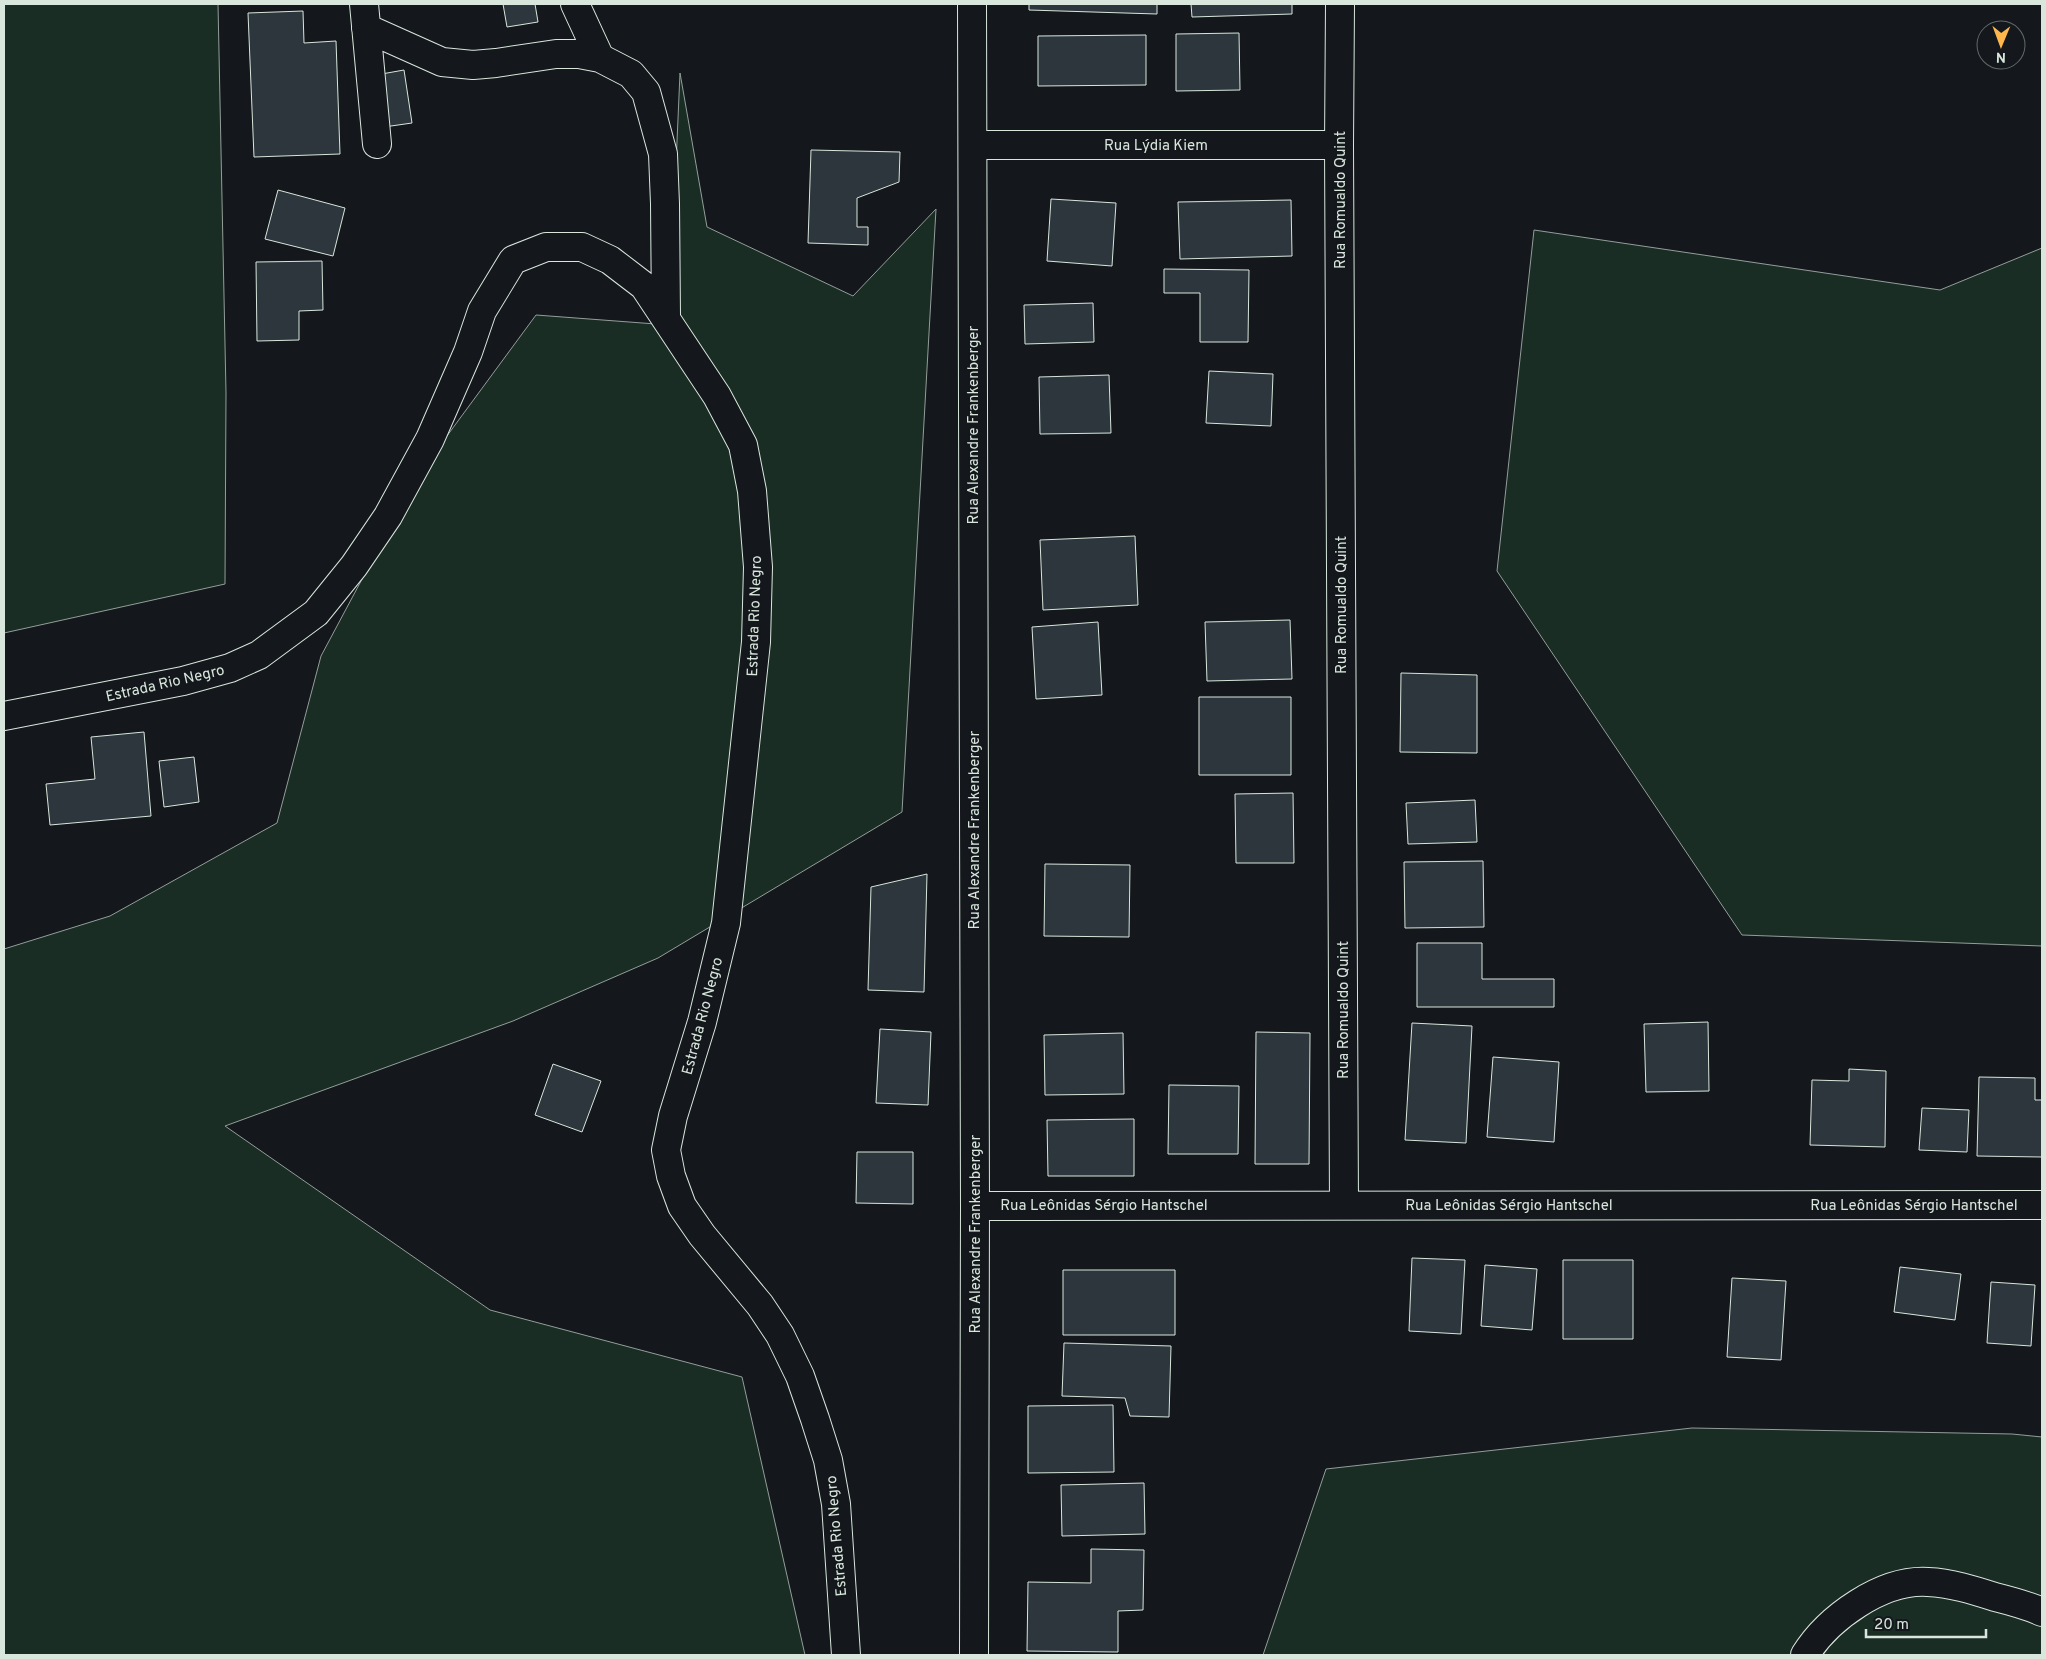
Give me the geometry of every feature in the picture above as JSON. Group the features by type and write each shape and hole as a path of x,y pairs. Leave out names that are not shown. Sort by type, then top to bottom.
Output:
{"street":[{"path":"574,4 600,58"},
{"name":"Rua Alexandre Frankenberger","path":"972,4 975,1206 974,1655"},
{"name":"Rua Romualdo Quint","path":"1340,4 1344,1205"},
{"path":"365,16 442,62 473,65 556,54 579,54 600,58 631,74 646,92 663,154 666,316"},
{"path":"365,16 378,144"},
{"name":"Rua Lýdia Kiem","path":"973,145 1339,145"},
{"name":"Estrada Rio Negro","path":"4,716 183,681 230,668 259,655 316,613 354,566 388,516 430,439 468,352 482,311 513,260 546,247 582,247 610,260 644,286 666,316 718,396 743,445 752,491 758,567 756,642 726,923 702,1022 673,1116 666,1150 671,1176 682,1206 702,1234 760,1305 780,1335 800,1376 828,1460 836,1504 846,1655"},
{"name":"Rua Leônidas Sérgio Hantschel","path":"975,1206 2042,1205"},
{"path":"1805,1655 1812,1644 1831,1623 1857,1603 1897,1586 1926,1582 1970,1589 2042,1612"}],"green space":[{"path":"4,4 218,4 226,393 225,584 4,633"},
{"path":"680,73 707,227 853,296 936,209 902,812 658,958 513,1021 225,1126 490,1310 742,1377 805,1655 4,1655 4,949 110,916 277,823 321,656 416,478 536,315 669,325"},
{"path":"1534,230 1940,290 2042,248 2042,946 1742,935 1497,571"},
{"path":"1692,1428 2012,1434 2042,1437 2042,1655 1263,1655 1326,1469"}],"building":[{"path":"503,4 535,4 538,22 507,27"},
{"path":"1029,4 1157,4 1157,14 1029,10"},
{"path":"1191,4 1292,4 1292,14 1192,17"},
{"path":"303,11 304,43 336,41 340,154 254,157 248,13"},
{"path":"1239,33 1240,90 1176,91 1176,34"},
{"path":"1146,35 1146,85 1038,86 1038,36"},
{"path":"404,70 412,123 384,127 376,75"},
{"path":"811,150 900,152 899,182 857,198 857,227 868,227 868,245 808,243"},
{"path":"278,190 345,208 333,256 265,239"},
{"path":"1051,199 1116,203 1112,266 1047,261"},
{"path":"1291,200 1292,256 1180,259 1178,202"},
{"path":"322,261 323,310 299,311 299,340 257,341 256,262"},
{"path":"1164,269 1249,270 1248,342 1200,342 1200,293 1164,293"},
{"path":"1093,303 1094,342 1025,344 1024,305"},
{"path":"1209,371 1273,374 1271,426 1206,423"},
{"path":"1109,375 1111,433 1040,434 1039,377"},
{"path":"1135,536 1138,605 1043,610 1040,540"},
{"path":"1290,620 1292,679 1207,681 1205,622"},
{"path":"1098,622 1102,695 1036,699 1032,627"},
{"path":"1401,673 1477,675 1477,753 1400,752"},
{"path":"1199,697 1291,697 1291,775 1199,775"},
{"path":"144,732 151,816 50,825 46,784 95,779 91,737"},
{"path":"194,757 199,802 164,807 159,761"},
{"path":"1293,793 1294,863 1236,863 1235,794"},
{"path":"1475,800 1477,842 1408,844 1406,803"},
{"path":"1483,861 1484,927 1405,928 1404,862"},
{"path":"1045,864 1130,865 1129,937 1044,936"},
{"path":"927,874 924,992 868,990 871,887"},
{"path":"1417,943 1482,943 1482,979 1554,979 1554,1007 1417,1007"},
{"path":"1708,1022 1709,1091 1646,1092 1644,1024"},
{"path":"1412,1023 1472,1026 1466,1143 1405,1140"},
{"path":"880,1029 931,1032 928,1105 876,1103"},
{"path":"1256,1032 1310,1033 1309,1164 1255,1164"},
{"path":"1123,1033 1124,1094 1045,1095 1044,1035"},
{"path":"1493,1057 1559,1062 1554,1142 1487,1137"},
{"path":"553,1064 601,1081 582,1132 535,1115"},
{"path":"1849,1069 1886,1071 1885,1147 1810,1145 1812,1080 1849,1081"},
{"path":"1979,1077 2035,1078 2035,1100 2042,1100 2042,1157 1977,1156"},
{"path":"1169,1085 1239,1086 1238,1154 1168,1154"},
{"path":"1922,1108 1969,1110 1967,1152 1919,1150"},
{"path":"1134,1119 1134,1176 1048,1176 1047,1120"},
{"path":"857,1152 913,1152 913,1204 856,1203"},
{"path":"1412,1258 1465,1260 1461,1334 1409,1331"},
{"path":"1563,1260 1633,1260 1633,1339 1563,1339"},
{"path":"1485,1265 1537,1269 1532,1330 1481,1326"},
{"path":"1900,1267 1961,1274 1955,1320 1894,1312"},
{"path":"1063,1270 1175,1270 1175,1335 1063,1335"},
{"path":"1732,1278 1786,1281 1781,1360 1727,1357"},
{"path":"1991,1282 2035,1285 2031,1346 1987,1343"},
{"path":"1064,1343 1171,1346 1169,1417 1130,1416 1125,1398 1062,1396"},
{"path":"1113,1405 1114,1472 1028,1473 1028,1406"},
{"path":"1144,1483 1145,1534 1062,1536 1061,1485"},
{"path":"1091,1549 1144,1550 1143,1610 1118,1611 1118,1652 1027,1651 1028,1582 1091,1583"}]}
